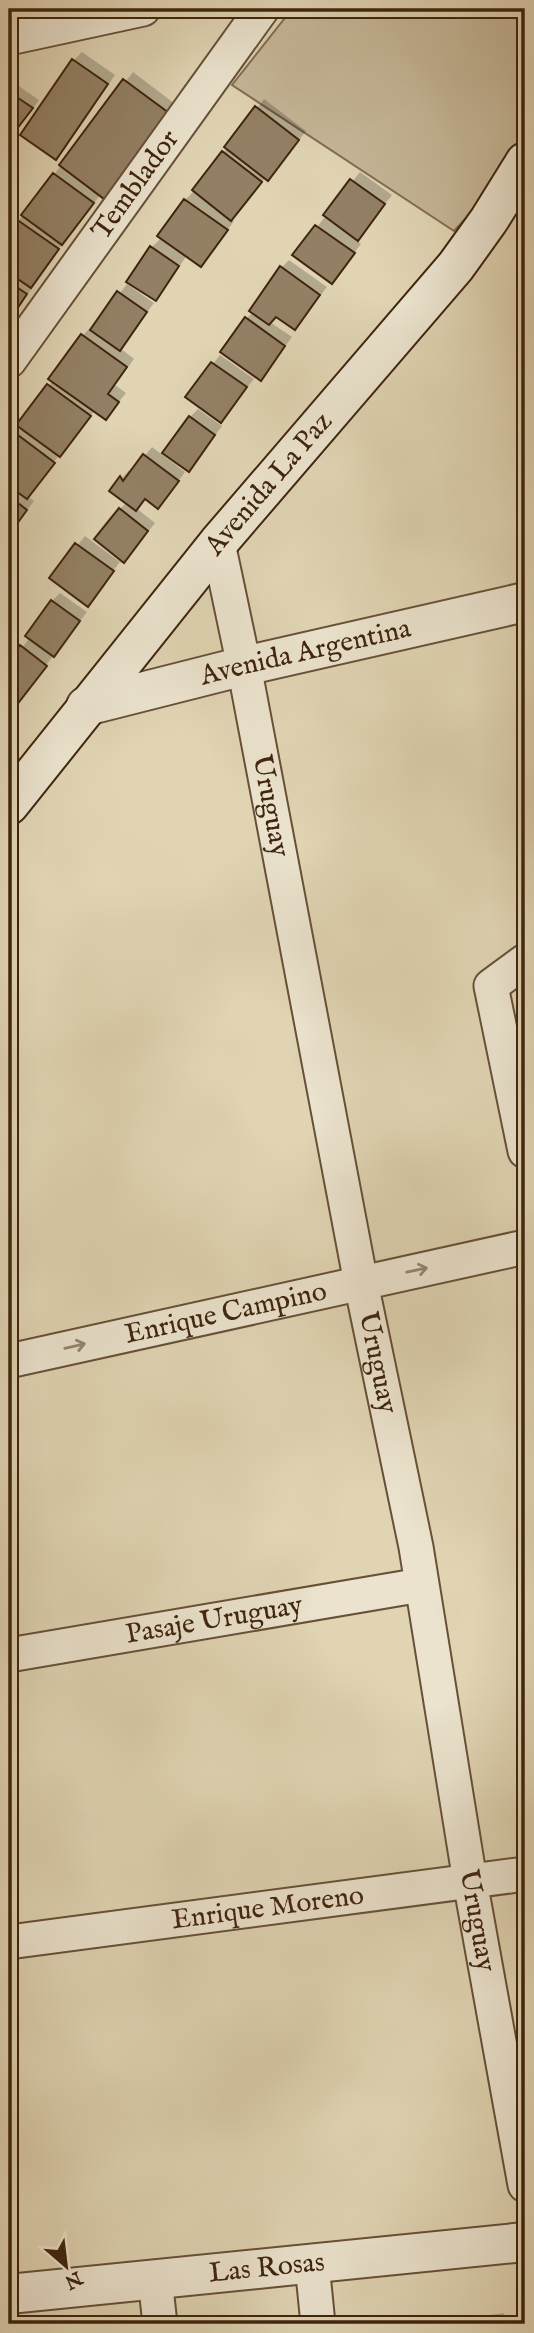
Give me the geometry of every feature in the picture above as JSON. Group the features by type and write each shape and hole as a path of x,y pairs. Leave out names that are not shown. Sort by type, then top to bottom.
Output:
{"street":[{"path":"9,38 142,9"},
{"name":"Temblador","path":"9,361 262,9"},
{"name":"Avenida La Paz","path":"9,805 218,543 456,266 525,162"},
{"name":"Uruguay","path":"218,543 244,666 361,1283 416,1547 470,1881 525,2185"},
{"name":"Avenida Argentina","path":"86,706 244,666 525,602"},
{"path":"525,961 491,986 525,1151"},
{"name":"Enrique Campino","path":"9,1361 525,1247"},
{"name":"Pasaje Uruguay","path":"9,1654 421,1585"},
{"name":"Enrique Moreno","path":"9,1942 525,1874"},
{"name":"Las Rosas","path":"9,2294 525,2242"},
{"path":"312,2264 318,2324"},
{"path":"155,2279 160,2324"}],"shaded area":[{"path":"292,9 525,9 525,140 507,174 454,231 232,85"}],"building":[{"path":"72,59 108,84 56,160 20,135"},
{"path":"123,79 173,116 108,202 59,165"},
{"path":"9,92 33,108 9,139"},
{"path":"255,106 299,140 268,181 224,147"},
{"path":"222,151 262,182 231,221 192,190"},
{"path":"53,173 94,203 62,245 21,215"},
{"path":"350,179 385,204 358,241 323,215"},
{"path":"184,199 228,230 201,267 157,236"},
{"path":"16,219 59,249 31,288 9,273 9,230"},
{"path":"315,225 355,253 332,284 292,255"},
{"path":"150,246 179,266 156,301 126,282"},
{"path":"280,266 320,295 295,330 276,317 269,325 249,311"},
{"path":"9,282 27,294 9,321"},
{"path":"117,291 147,312 120,351 90,330"},
{"path":"245,317 285,346 261,381 220,352"},
{"path":"81,334 127,367 108,394 119,402 106,420 48,379"},
{"path":"211,362 247,387 221,423 185,397"},
{"path":"47,384 91,416 60,457 16,425"},
{"path":"189,416 215,435 189,472 162,453"},
{"path":"14,432 55,463 27,499 9,486 9,440"},
{"path":"143,454 179,481 158,509 145,499 136,511 109,491 120,476 123,481"},
{"path":"9,496 27,510 9,535"},
{"path":"119,508 148,531 124,563 94,539"},
{"path":"75,543 114,571 88,607 49,578"},
{"path":"51,600 80,621 54,657 25,636"},
{"path":"20,645 47,666 19,702 9,694 9,660"}]}
